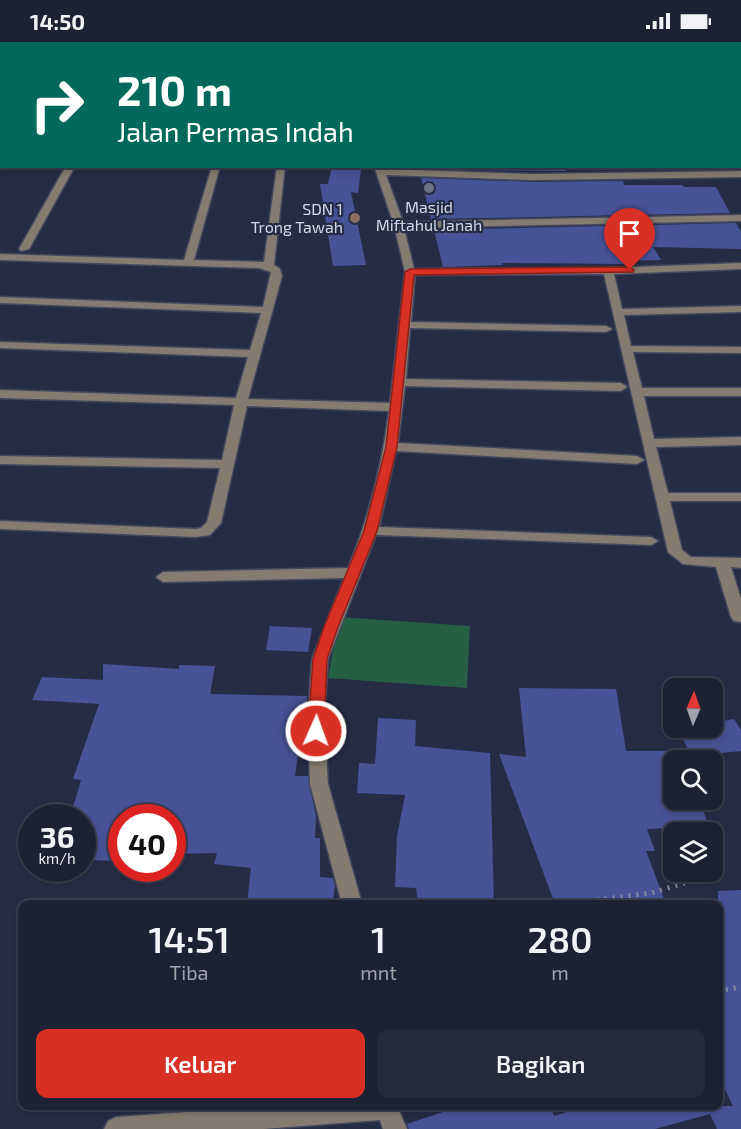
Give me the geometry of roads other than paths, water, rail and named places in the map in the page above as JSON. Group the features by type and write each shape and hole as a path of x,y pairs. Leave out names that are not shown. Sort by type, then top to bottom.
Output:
{"street":[{"path":"24,249 70,168"},
{"path":"188,262 215,168"},
{"path":"269,266 281,168"},
{"path":"636,168 641,176"},
{"path":"351,900 319,784 316,725 320,659 371,531 392,447 410,272 399,225 379,170 533,177 741,174"},
{"path":"399,225 741,218"},
{"path":"0,257 269,266 276,271 278,276 241,403 214,523 204,532 0,525"},
{"path":"410,272 741,266"},
{"path":"608,270 675,552 688,561 741,563"},
{"path":"0,300 268,310"},
{"path":"618,312 741,309"},
{"path":"404,326 606,329"},
{"path":"0,345 255,354"},
{"path":"627,349 741,350"},
{"path":"399,382 621,387"},
{"path":"636,393 741,392"},
{"path":"0,394 395,407"},
{"path":"650,443 741,441"},
{"path":"392,447 637,460"},
{"path":"0,460 228,464"},
{"path":"662,497 741,497"},
{"path":"371,531 651,541"},
{"path":"722,563 739,617"},
{"path":"163,577 353,573"},
{"path":"116,1129 389,1114"}],"place":[{"name":"Masjid Miftahul Janah","path":"429,188"},
{"name":"SDN 1 Trong Tawah","path":"355,218"}]}
